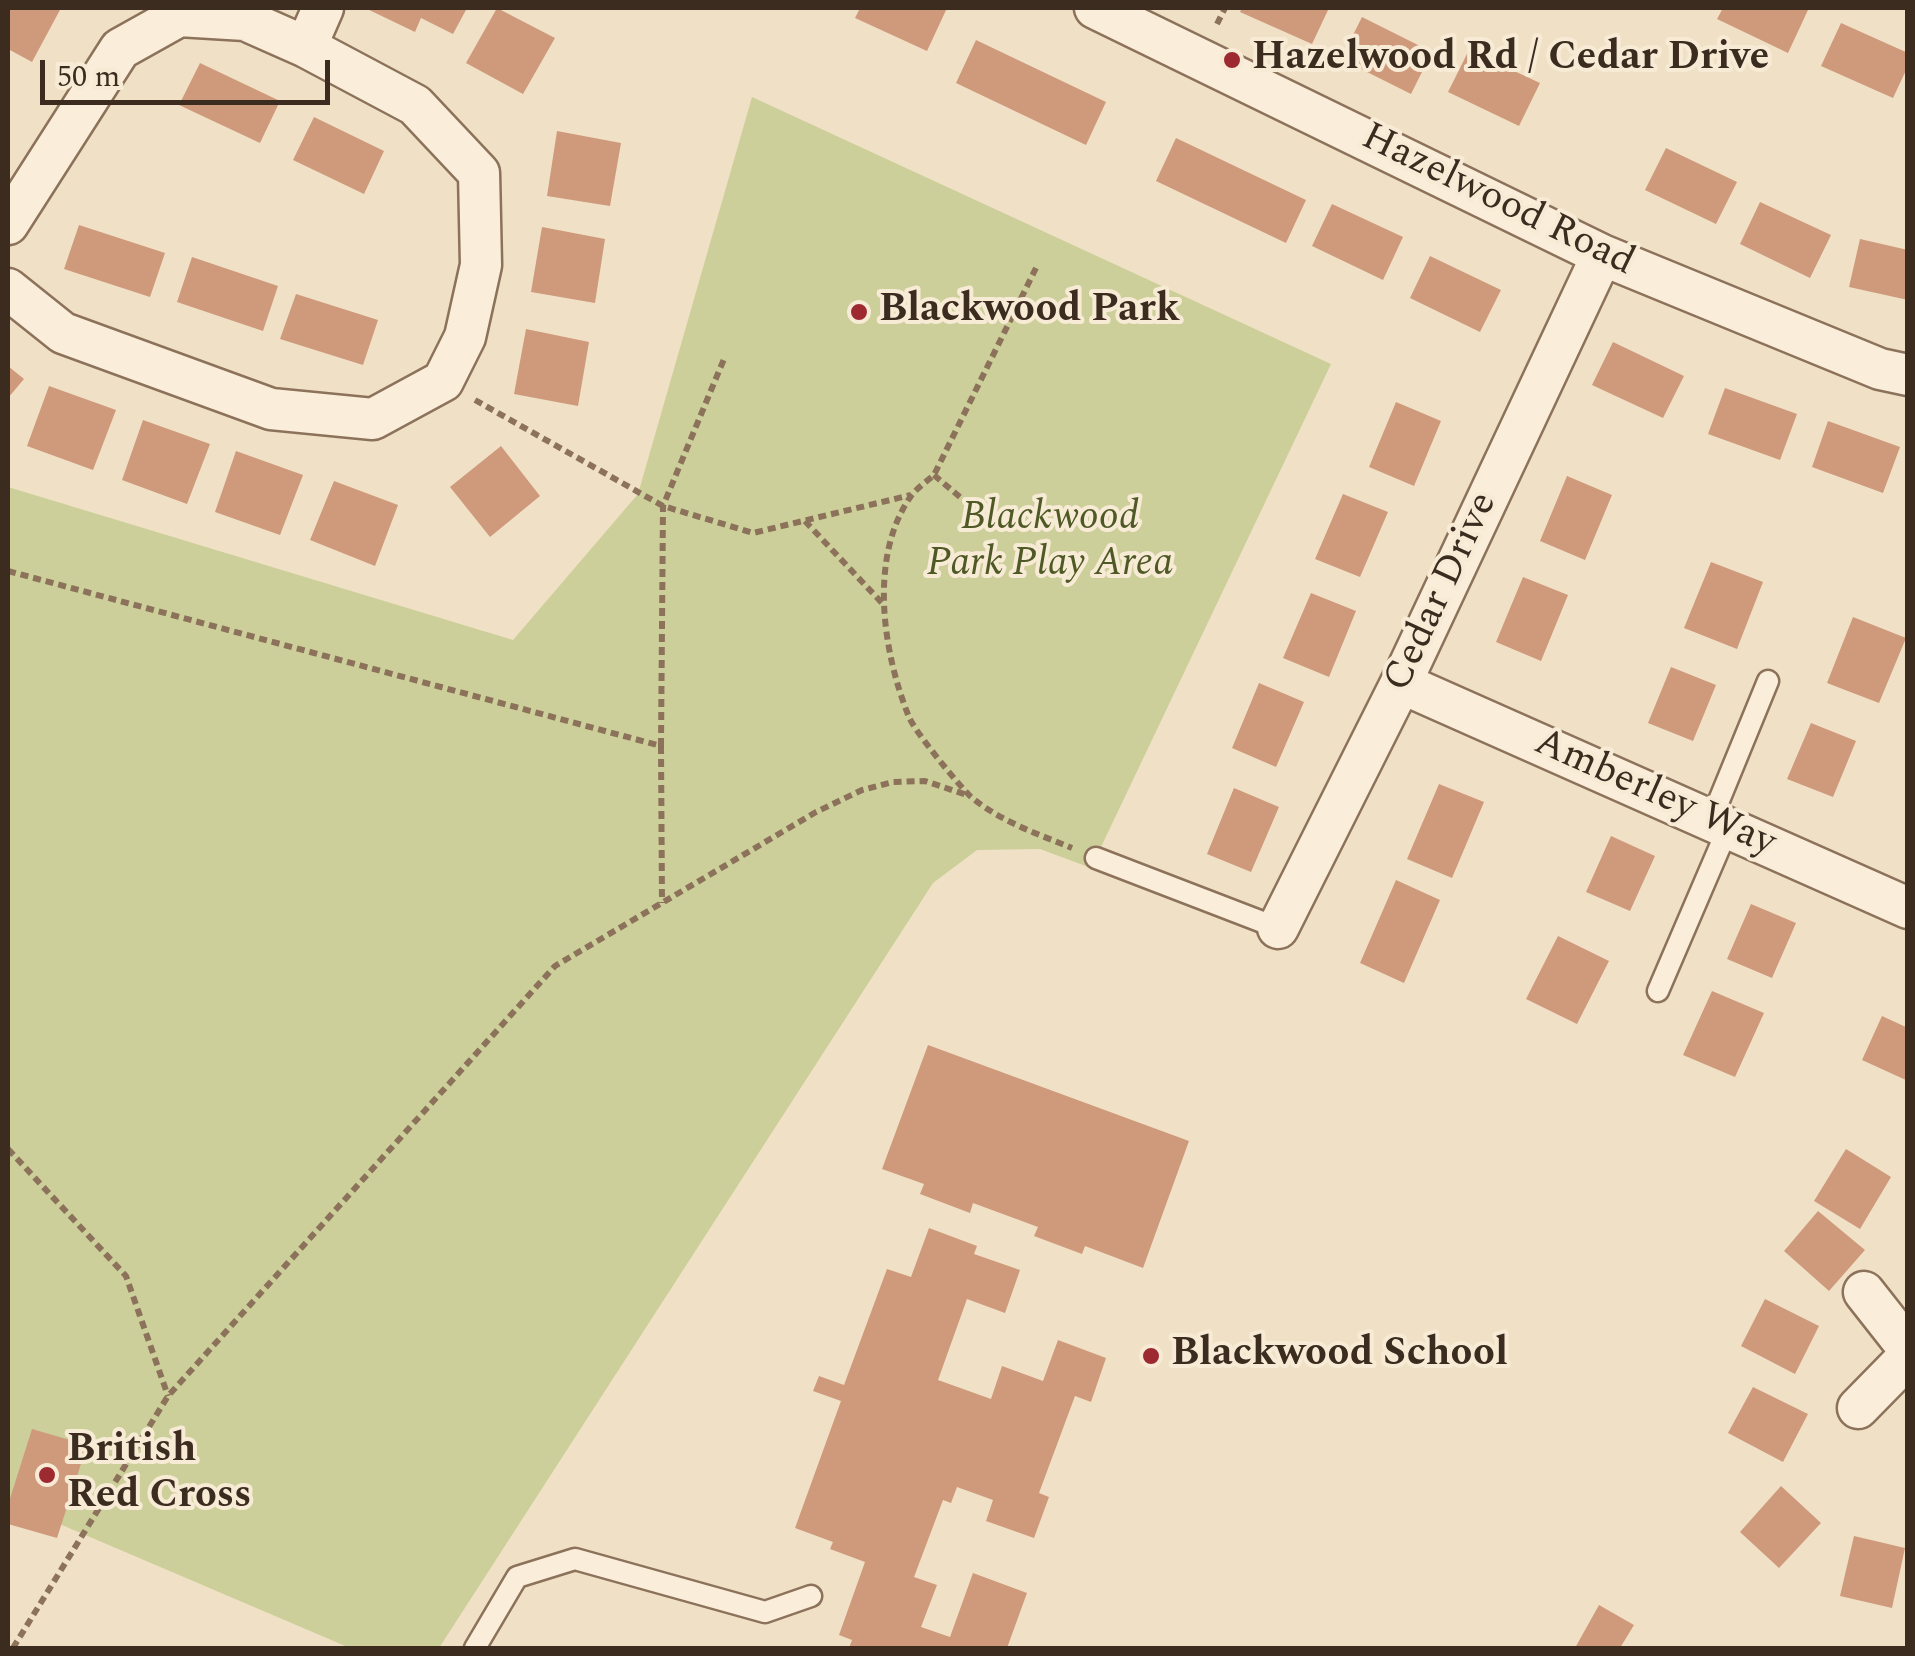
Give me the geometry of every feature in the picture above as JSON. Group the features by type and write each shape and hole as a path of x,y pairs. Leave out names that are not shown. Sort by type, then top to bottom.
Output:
{"street":[{"path":"306,47 323,8"},
{"name":"Hazelwood Road","path":"1094,8 1602,255 1880,369 1908,375"},
{"path":"8,224 120,49 180,16 245,20 306,47 416,106 479,174 481,265 465,337 443,382 373,419 271,409 63,333 8,288"},
{"name":"Cedar Drive","path":"1278,928 1401,683 1602,255"},
{"name":"Amberley Way","path":"1401,683 1908,908"},
{"path":"1864,1292 1908,1348"},
{"path":"1858,1408 1908,1357"}],"lane":[{"path":"1658,991 1768,681"},
{"path":"1096,858 1278,928"},
{"path":"475,1648 517,1578 575,1558 765,1612 811,1596"}],"path":[{"path":"970,796 910,720 884,630 887,563 898,522 912,494 934,475 1036,268"},
{"path":"662,903 663,506 724,359"},
{"path":"443,382 663,506 753,533 912,494"},
{"path":"934,475 974,509 997,522"},
{"path":"804,520 883,605"},
{"path":"8,571 660,746"},
{"path":"13,1648 168,1396 556,966 816,812 862,790 894,782 925,782 970,796 1020,828 1096,858"},
{"path":"8,1150 126,1276 168,1396"}],"green space":[{"name":"Blackwood Park Play Area","path":"752,97 1331,364 1091,868 1040,849 977,850 933,883 439,1648 350,1648 8,1502 8,487 513,640 638,494"}],"building":[{"path":"8,8 61,8 32,62 8,49"},
{"path":"365,8 467,8 453,34 421,18 415,32"},
{"path":"497,8 555,38 523,94 466,63"},
{"path":"860,8 947,8 927,51 855,18"},
{"path":"1242,8 1329,8 1312,44 1240,12"},
{"path":"1723,8 1808,10 1788,53 1717,19"},
{"path":"1362,17 1432,52 1411,94 1341,59"},
{"path":"1841,23 1908,53 1908,66 1893,98 1821,66"},
{"path":"976,40 1106,102 1086,145 956,83"},
{"path":"1469,50 1540,83 1519,126 1448,92"},
{"path":"200,63 280,101 260,143 179,105"},
{"path":"314,117 384,151 364,194 293,160"},
{"path":"557,131 621,143 610,206 547,196"},
{"path":"1176,138 1306,200 1286,243 1156,181"},
{"path":"1666,148 1737,182 1716,224 1645,190"},
{"path":"1760,202 1831,235 1810,278 1740,244"},
{"path":"1332,204 1403,237 1383,280 1312,246"},
{"path":"79,225 165,253 150,297 64,269"},
{"path":"542,227 605,239 595,303 531,292"},
{"path":"1860,239 1908,250 1908,300 1849,287"},
{"path":"1430,256 1501,290 1480,332 1410,298"},
{"path":"192,257 278,286 263,331 177,302"},
{"path":"296,294 378,320 363,365 280,339"},
{"path":"526,329 589,342 578,406 514,394"},
{"path":"1613,342 1684,376 1663,418 1592,385"},
{"path":"8,366 24,379 8,398"},
{"path":"49,386 116,410 93,470 27,446"},
{"path":"1725,388 1797,414 1780,460 1708,434"},
{"path":"1396,402 1441,421 1414,486 1369,467"},
{"path":"143,420 210,444 187,504 122,480"},
{"path":"1828,421 1900,447 1883,493 1812,467"},
{"path":"501,446 540,496 490,537 450,487"},
{"path":"236,451 303,475 280,535 215,512"},
{"path":"1567,476 1612,495 1585,560 1540,541"},
{"path":"334,481 398,505 375,566 310,540"},
{"path":"1343,494 1388,512 1360,577 1315,559"},
{"path":"1711,562 1763,582 1737,649 1684,628"},
{"path":"1523,577 1568,595 1541,661 1496,642"},
{"path":"1311,593 1356,611 1329,677 1283,658"},
{"path":"1853,617 1906,638 1879,703 1827,683"},
{"path":"1671,667 1716,685 1693,741 1648,723"},
{"path":"1259,683 1304,702 1276,767 1232,748"},
{"path":"1811,723 1856,741 1833,797 1787,779"},
{"path":"1439,784 1484,802 1452,878 1407,859"},
{"path":"1234,788 1279,807 1251,872 1207,854"},
{"path":"1611,836 1655,856 1630,911 1586,892"},
{"path":"1396,880 1440,900 1404,983 1360,963"},
{"path":"1751,904 1796,923 1772,978 1727,959"},
{"path":"1558,936 1609,961 1577,1024 1526,999"},
{"path":"1712,991 1764,1013 1735,1077 1683,1055"},
{"path":"1882,1016 1908,1028 1908,1081 1862,1060"},
{"path":"928,1045 1189,1141 1143,1268 1085,1246 1082,1254 1034,1236 1038,1227 973,1203 970,1213 920,1194 924,1184 882,1169"},
{"path":"1846,1149 1891,1177 1860,1229 1814,1201"},
{"path":"1818,1211 1865,1250 1829,1291 1784,1251"},
{"path":"929,1228 977,1246 974,1254 1020,1270 1005,1313 967,1299 938,1380 991,1399 1002,1366 1043,1381 1058,1340 1106,1358 1091,1402 1075,1396 1039,1493 1049,1497 1034,1538 986,1521 993,1500 957,1487 951,1503 943,1500 914,1577 937,1585 921,1627 950,1637 973,1573 1027,1593 1007,1648 849,1648 852,1640 839,1635 865,1562 830,1549 833,1542 795,1528 841,1401 813,1391 819,1376 844,1385 887,1269 911,1277"},
{"path":"1765,1299 1819,1326 1795,1374 1741,1346"},
{"path":"1753,1387 1808,1414 1783,1462 1728,1433"},
{"name":"British Red Cross","path":"32,1429 87,1445 57,1538 8,1524 8,1505"},
{"path":"1781,1486 1821,1523 1779,1568 1740,1532"},
{"path":"1854,1536 1905,1548 1892,1608 1840,1596"},
{"path":"1599,1605 1634,1625 1620,1648 1575,1648"}],"place":[{"name":"Hazelwood Rd / Cedar Drive","path":"1232,60"},
{"name":"Blackwood Park","path":"859,312"},
{"name":"Blackwood School","path":"1151,1356"},
{"name":"British Red Cross","path":"47,1475"}]}
